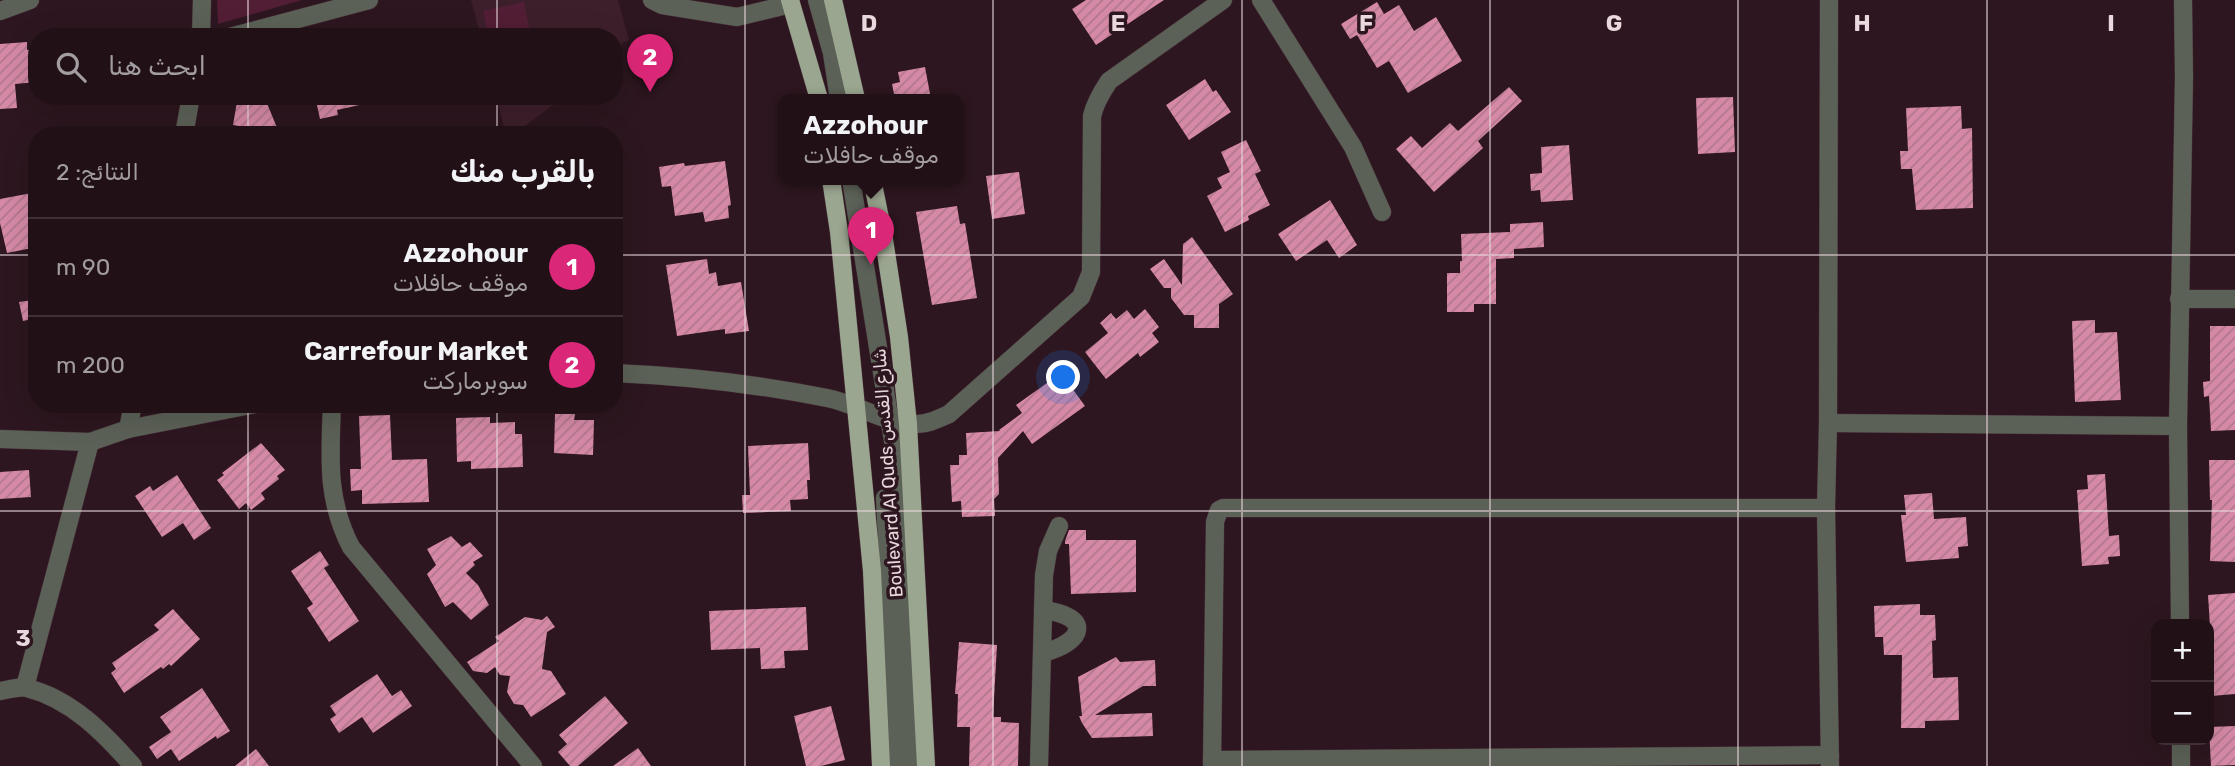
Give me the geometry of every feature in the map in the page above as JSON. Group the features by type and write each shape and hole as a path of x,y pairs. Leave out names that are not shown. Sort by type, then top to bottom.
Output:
{"main road":[{"path":"833,0 855,94"},
{"path":"797,1 818,94"},
{"name":"Boulevard Al Quds شارع القدس","path":"832,185 839,232 872,570 881,766"},
{"name":"Boulevard Al Quds شارع القدس","path":"873,185 900,337 908,424 926,766"}],"street":[{"path":"0,12 30,0"},
{"path":"201,28 202,0"},
{"path":"264,28 369,0"},
{"path":"652,0 662,5 737,17 797,1 825,65 829,94"},
{"path":"817,0 832,53 838,94"},
{"path":"623,374 698,379 828,398 884,418 916,425 932,422 949,414 1081,297 1091,272 1092,116 1095,104 1109,81 1223,0"},
{"path":"1261,0 1353,147 1382,212"},
{"path":"1826,508 1223,508 1219,510 1215,523 1212,763 1830,761 1826,508 1829,0"},
{"path":"2180,619 2178,426 2183,0"},
{"path":"186,126 189,105"},
{"path":"844,185 884,418 894,447 914,766"},
{"path":"851,185 884,418 898,766"},
{"path":"2179,299 2235,299"},
{"path":"128,429 131,413"},
{"path":"0,439 90,442 128,429 209,413"},
{"path":"332,413 332,497 351,547 533,766"},
{"path":"1828,423 2178,426"},
{"path":"25,687 90,442"},
{"path":"1039,766 1045,564 1059,526"},
{"path":"1043,610 1069,616 1077,629 1075,637 1068,644 1043,653"},
{"path":"0,691 25,687 67,704 115,745 133,766"},
{"path":"2181,745 2181,766"}],"shaded area":[{"path":"217,0 302,0 218,24"},
{"path":"471,0 618,0 629,40 623,43 623,28 479,28"},
{"path":"524,2 529,28 486,28 483,11"},
{"path":"498,105 553,105 525,126 504,126"}],"building":[{"path":"1086,0 1164,0 1096,45 1072,9"},
{"path":"1377,2 1384,14 1399,5 1414,31 1436,17 1462,61 1408,93 1389,61 1377,68 1357,35 1350,39 1341,24"},
{"path":"27,42 28,83 15,84 17,108 0,109 0,44"},
{"path":"925,67 930,94 894,94 892,84 900,82 898,72"},
{"path":"1205,79 1231,112 1189,140 1166,105"},
{"path":"1509,87 1522,101 1478,141 1483,148 1434,192 1396,149 1411,136 1422,148 1450,123 1458,131"},
{"path":"1733,97 1735,152 1698,154 1696,98"},
{"path":"236,105 268,105 276,126 239,126 233,125"},
{"path":"317,105 360,105 337,110 338,115 320,119"},
{"path":"1961,106 1962,129 1972,128 1973,208 1916,210 1912,169 1901,169 1900,151 1908,151 1906,108"},
{"path":"1246,140 1261,171 1255,174 1270,205 1225,232 1207,196 1222,188 1217,178 1230,172 1221,152"},
{"path":"1569,145 1573,200 1541,202 1540,190 1531,191 1530,174 1542,173 1541,147"},
{"path":"725,161 731,205 728,206 729,218 705,222 703,212 675,216 671,186 662,187 659,167"},
{"path":"1019,172 1025,214 992,219 986,176"},
{"path":"28,194 28,249 7,253 0,223 0,199"},
{"path":"1330,200 1357,245 1339,258 1327,240 1296,261 1278,234"},
{"path":"957,206 960,224 965,223 977,298 932,305 916,212"},
{"path":"1543,222 1544,247 1514,249 1514,258 1496,259 1496,304 1474,304 1474,312 1447,312 1447,273 1460,273 1461,234 1510,232 1510,224"},
{"path":"1192,237 1233,294 1219,304 1219,328 1194,328 1194,315 1184,315 1171,298 1171,288 1164,288 1150,269 1164,259 1182,285 1183,244"},
{"path":"707,259 709,274 716,272 718,286 741,282 749,331 725,334 725,329 677,336 666,265"},
{"path":"28,301 28,320 23,321 19,302"},
{"path":"1145,309 1159,327 1152,333 1159,342 1140,357 1138,353 1106,379 1085,352 1108,333 1100,323 1111,313 1116,319 1127,310 1134,319"},
{"path":"2095,320 2095,333 2117,332 2121,400 2075,402 2072,321"},
{"path":"2210,326 2235,326 2235,430 2211,431 2209,396 2204,397 2203,382 2210,381"},
{"path":"1061,373 1085,406 1032,444 1023,431 998,458 999,494 994,499 995,516 962,517 961,501 952,502 950,465 959,465 959,455 967,455 966,433 1000,431 1022,413 1016,405"},
{"path":"555,414 575,414 574,420 594,420 593,455 554,453"},
{"path":"390,415 392,460 427,459 429,502 362,504 362,490 351,491 350,469 361,469 359,416"},
{"path":"490,417 490,423 515,422 515,434 522,434 523,467 471,469 471,461 457,462 456,418"},
{"path":"261,443 285,470 277,476 279,479 261,493 265,499 251,510 246,503 239,509 217,480 224,475 222,473"},
{"path":"808,443 808,499 790,500 791,511 743,513 742,495 750,495 748,446"},
{"path":"2209,460 2235,460 2235,562 2210,561 2212,500"},
{"path":"29,470 31,497 0,499 0,472"},
{"path":"2105,474 2109,536 2119,535 2120,556 2108,557 2109,564 2082,566 2077,490 2088,489 2087,475"},
{"path":"177,475 211,528 194,540 183,523 162,537 135,496 150,486 153,491"},
{"path":"1932,493 1934,519 1966,517 1968,546 1958,547 1959,558 1906,562 1901,515 1906,515 1904,495"},
{"path":"1069,530 1086,530 1086,540 1136,540 1136,592 1071,594 1069,544 1065,544"},
{"path":"451,536 462,547 470,542 483,556 473,562 475,565 466,573 478,585 489,605 471,620 453,602 445,607 427,574 436,565 427,549"},
{"path":"320,551 329,565 324,568 359,621 329,642 307,608 313,604 291,571"},
{"path":"2235,593 2235,694 2214,696 2214,619 2210,619 2208,595"},
{"path":"1920,604 1920,615 1935,615 1936,640 1932,641 1933,678 1958,677 1959,720 1925,721 1925,728 1901,728 1902,655 1884,655 1883,637 1875,637 1874,606"},
{"path":"806,607 808,650 784,651 785,668 761,669 760,648 711,650 709,611"},
{"path":"173,609 200,639 171,666 169,664 163,669 161,667 124,693 111,673 116,669 112,663 159,630 154,625"},
{"path":"547,616 555,627 547,632 542,669 551,671 566,694 531,717 523,705 514,704 507,692 510,676 500,675 495,667 487,673 473,671 467,662 499,641 495,637 525,617 542,620"},
{"path":"959,642 997,645 993,717 1001,717 1001,722 1019,723 1018,766 969,766 970,727 957,727 958,694 955,694"},
{"path":"1116,657 1120,662 1155,660 1156,686 1143,686 1095,715 1152,713 1153,736 1092,738 1082,723 1079,716 1082,716 1078,677"},
{"path":"377,674 392,696 401,690 412,706 373,733 362,717 339,733 330,719 336,715 330,706"},
{"path":"202,688 230,731 217,739 216,736 179,761 171,749 157,759 149,747 171,732 160,717"},
{"path":"605,696 628,723 578,766 570,766 558,752 567,744 559,735"},
{"path":"831,706 845,760 821,766 806,766 794,716"},
{"path":"2235,726 2235,765 2211,766 2210,745 2214,745 2214,727"},
{"path":"638,748 651,766 613,766"},
{"path":"256,749 269,766 235,766"}],"place":[{"name":"Carrefour Market","path":"650,92"},
{"name":"Azzohour","path":"871,265"}]}
